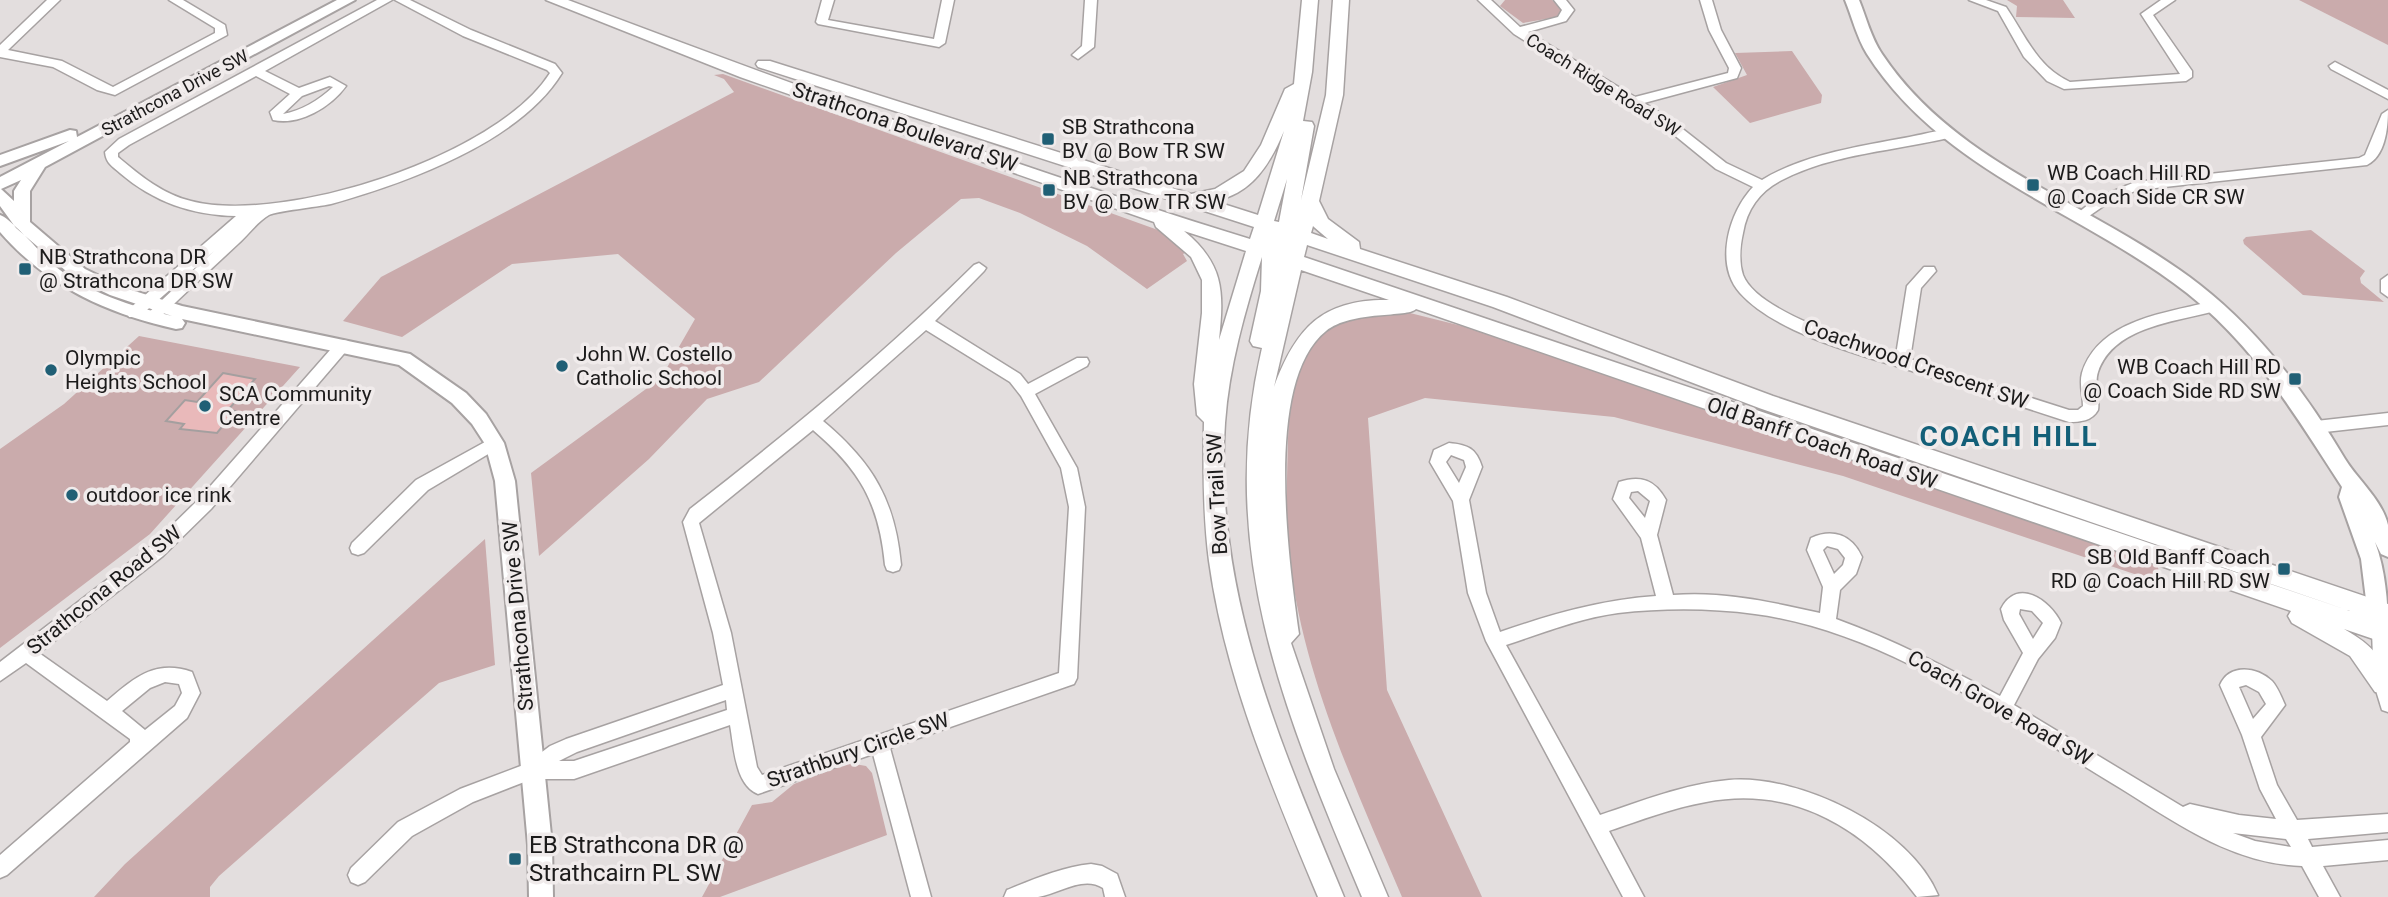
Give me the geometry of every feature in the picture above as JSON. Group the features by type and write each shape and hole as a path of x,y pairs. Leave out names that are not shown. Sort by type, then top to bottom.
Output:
{"main road":[{"name":"Strathcona Boulevard SW","path":"554,0 644,37 1153,215 1280,242"},
{"name":"Strathcona Boulevard SW","path":"591,0 814,80 1188,199 1280,242"},
{"name":"Bow Trail SW","path":"1310,0 1304,65 1290,138 1258,432 1255,495 1271,623 1307,732 1375,897"},
{"name":"Bow Trail SW","path":"1331,897 1272,757 1239,652 1217,545 1211,443 1226,349 1280,242 1310,201 1338,79 1342,48 1341,0"},
{"path":"1280,242 1307,118 1309,98 1304,65"},
{"path":"1188,199 1227,194 1248,180 1261,161 1304,65"},
{"path":"1023,168 1280,242 1670,374 1766,402"},
{"path":"1310,201 1320,223 1337,239 1378,261"},
{"path":"1153,215 1198,253 1211,280 1212,313 1204,384 1211,443"},
{"name":"Old Banff Coach Road SW","path":"1280,242 1378,261 1500,302 1766,402 2384,622"},
{"name":"Old Banff Coach Road SW","path":"1280,242 1451,315 2193,568 2384,622"},
{"path":"1307,732 1280,581 1275,494 1278,426 1292,363 1317,327 1346,313 1382,306 1451,315"},
{"path":"2193,568 2343,638 2372,664 2386,694"}],"street":[{"path":"0,53 54,0"},
{"path":"0,53 40,59 65,67 103,89 115,91 221,35 221,27 175,0"},
{"name":"Strathcona Drive SW","path":"0,174 327,0"},
{"name":"Strathcona Drive SW","path":"0,184 348,0"},
{"path":"386,0 124,142 111,152 117,165 155,194 191,205 265,212 357,194 408,175 512,120 533,102 556,73 551,67 467,33 401,0"},
{"path":"828,0 822,22 939,43 948,0"},
{"path":"1078,55 1088,47 1091,0"},
{"name":"Coach Ridge Road SW","path":"1484,0 1518,31 1636,101 1667,122 1709,158 1763,186"},
{"path":"1518,31 1562,19 1568,10 1560,0"},
{"path":"1636,101 1733,75 1735,68 1715,30 1706,0"},
{"path":"1852,0 1863,36 1881,62 1915,103 1947,134 2009,178 2171,272 2213,306 2280,378 2316,427 2352,486 2365,499 2388,548"},
{"path":"1975,0 2002,9 2028,54 2051,78 2075,87 2180,79 2187,76 2147,14 2169,0"},
{"path":"2335,66 2388,95"},
{"path":"254,70 298,93 330,81 341,86 296,116 282,119 276,117 279,109 298,93"},
{"path":"2079,218 2100,202 2135,186 2362,162 2370,158 2388,114"},
{"path":"0,160 37,149 102,120"},
{"name":"Coachwood Crescent SW","path":"1947,134 1805,166 1763,186 1741,215 1735,238 1735,270 1742,285 1805,327 1902,363 2069,416 2081,416 2092,406 2089,375 2098,354 2113,341 2141,327 2213,306"},
{"path":"22,224 22,191 29,176 44,161"},
{"name":"Strathcona Drive SW","path":"0,194 22,224 79,273 149,310"},
{"path":"149,310 249,212"},
{"path":"149,310 265,212"},
{"name":"Strathcona Drive SW","path":"0,221 38,262 89,294 149,310 339,351 396,370 417,371 448,389 470,408 494,443 505,481 540,845 541,897"},
{"path":"925,322 979,268"},
{"path":"1902,363 1914,286 1929,271"},
{"path":"2388,280 2388,292"},
{"name":"Strathbury Circle SW","path":"925,322 998,365 1027,392 1069,468 1076,494 1068,678 758,785 748,770 734,689 710,582 691,530 691,522 696,514 813,421 925,322"},
{"name":"Strathcona Road SW","path":"0,673 157,551 205,504 339,351"},
{"path":"1027,392 1083,362"},
{"path":"2316,427 2388,419"},
{"path":"813,421 855,457 878,496 891,536 893,565"},
{"path":"358,548 422,485 494,443"},
{"path":"2352,486 2349,497 2371,559 2384,622 2386,694"},
{"path":"1461,500 1477,593 1495,641 1634,897"},
{"path":"1649,535 1666,602"},
{"path":"1827,624 1832,587"},
{"name":"Coach Grove Road SW","path":"1495,641 1594,611 1666,602 1755,606 1861,634 1919,659 2004,706 2217,836 2278,855 2388,850"},
{"path":"26,653 138,734 140,745"},
{"path":"2004,706 2032,653"},
{"path":"0,868 181,712 190,699 189,682 173,674 156,677 139,686 109,711"},
{"path":"358,875 405,829 467,795 532,770 557,752 573,745 734,689"},
{"path":"532,770 574,770 739,714"},
{"path":"2251,735 2269,789 2330,897"},
{"path":"879,743 920,897"},
{"path":"1596,827 1712,791 1745,788 1785,794 1834,813 1882,843 1901,860 1928,895"},
{"name":"Coach Grove Road SW","path":"2167,805 2238,827 2292,831 2388,823"},
{"path":"1014,897 1077,875 1098,873 1110,881 1115,897"}],"shaded area":[{"path":"1505,0 1552,0 1563,8 1557,17 1523,23 1500,6"},
{"path":"2007,0 2063,0 2075,18 2016,17 2017,6"},
{"path":"2299,0 2388,0 2388,45"},
{"path":"1792,51 1822,95 1821,103 1750,123 1713,87 1747,75 1735,53"},
{"path":"723,74 1158,230 1187,252 1183,254 1187,261 1147,289 1087,246 1020,213 979,198 961,199 896,253 759,382 707,399 649,459 539,556 531,473 661,378 695,319 618,254 512,264 402,337 343,321 381,277 734,92 724,79 714,75"},
{"path":"2311,230 2365,271 2360,278 2361,283 2384,302 2303,295 2244,244 2243,240 2246,237"},
{"path":"1398,310 1462,326 2157,562 2161,583 1843,476 1614,417 1425,398 1368,418 1387,690 1482,897 1402,897 1350,774 1319,691 1297,605 1287,531 1290,408 1296,376 1309,347 1319,334 1337,321"},
{"path":"139,336 300,367 150,534 0,648 0,449 64,404"},
{"path":"485,539 495,665 439,683 219,876 210,887 210,897 94,897 125,864"},
{"path":"849,763 866,766 872,773 887,835 720,897 702,897 752,805 772,802 794,784"}],"building":[{"name":"SCA Community Centre","path":"223,373 255,379 228,410 235,411 217,433 180,429 184,424 166,421 185,400 197,402"}],"place":[{"name":"SB Strathcona BV @ Bow TR SW","path":"1048,139"},
{"name":"WB Coach Hill RD @ Coach Side CR SW","path":"2033,185"},
{"name":"NB Strathcona BV @ Bow TR SW","path":"1049,190"},
{"name":"NB Strathcona DR @ Strathcona DR SW","path":"25,269"},
{"name":"John W. Costello Catholic School","path":"562,366"},
{"name":"Olympic Heights School","path":"51,370"},
{"name":"WB Coach Hill RD @ Coach Side RD SW","path":"2295,379"},
{"name":"SCA Community Centre","path":"205,406"},
{"name":"outdoor ice rink","path":"72,495"},
{"name":"SB Old Banff Coach RD @ Coach Hill RD SW","path":"2284,569"},
{"name":"EB Strathcona DR @ Strathcairn PL SW","path":"515,859"}],"district":[{"name":"COACH HILL","path":"2009,436"}]}
